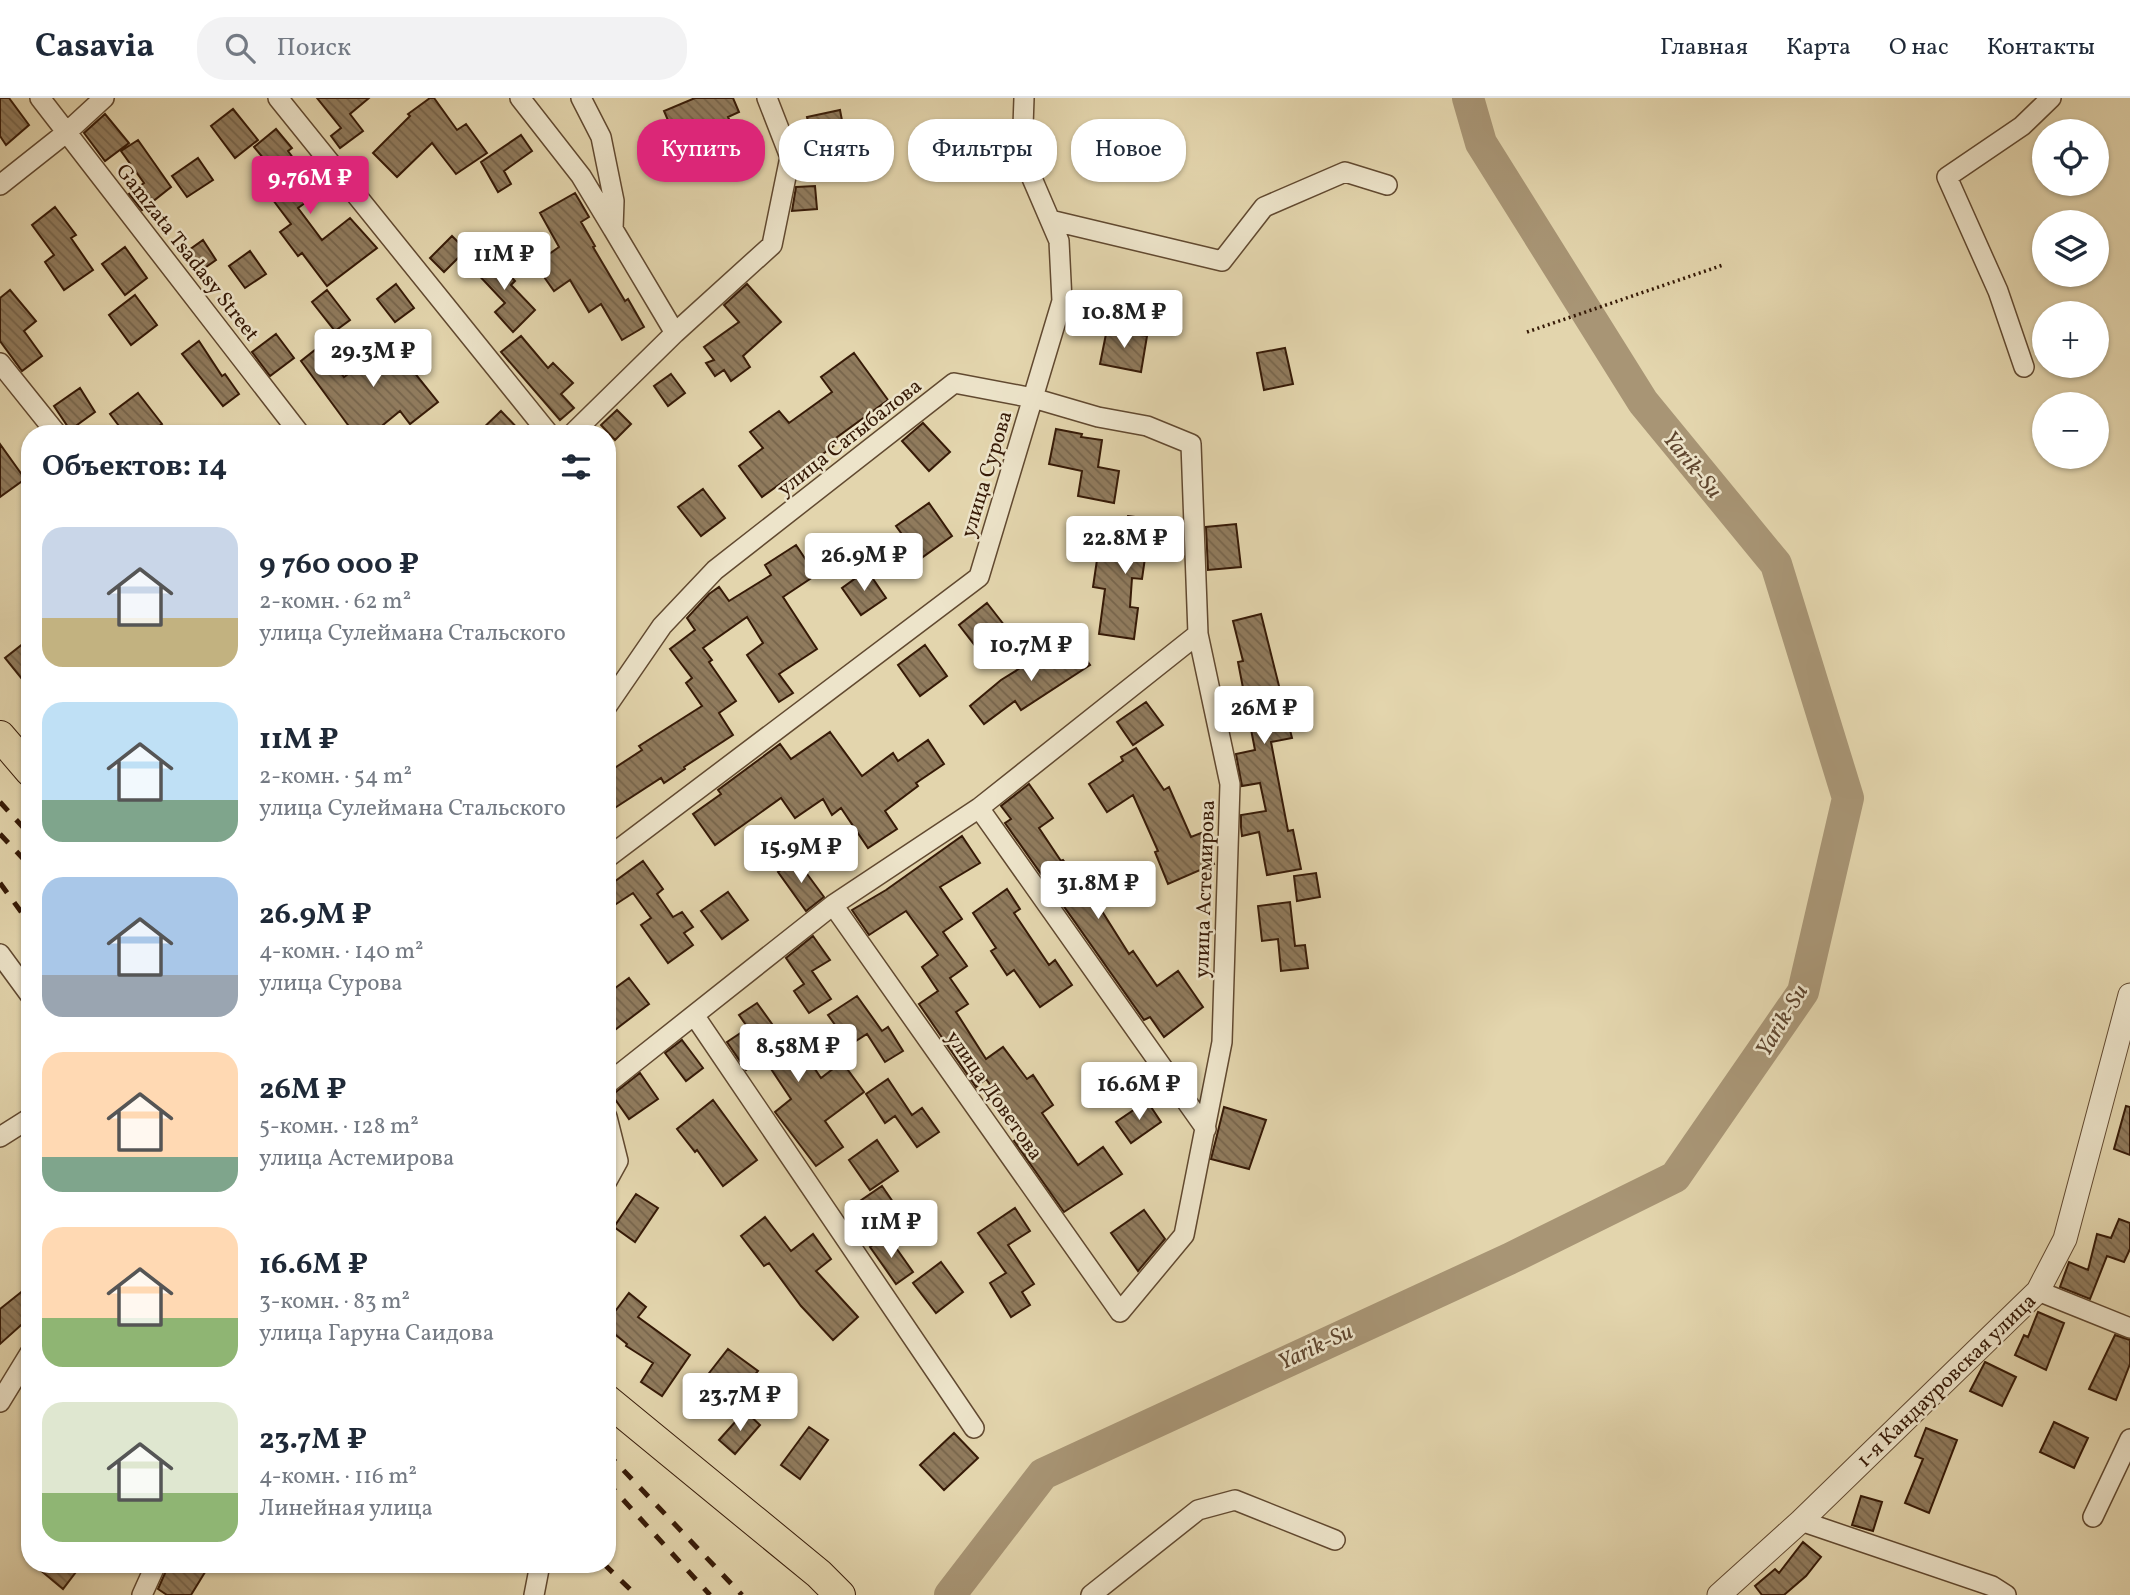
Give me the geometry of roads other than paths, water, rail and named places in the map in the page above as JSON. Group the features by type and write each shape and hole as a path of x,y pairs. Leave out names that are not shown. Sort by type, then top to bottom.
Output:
{"main road":[{"path":"0,736 21,760"},
{"path":"616,1407 819,1574 840,1595"}],"street":[{"name":"Gamzata Tsadasy Street","path":"40,98 293,425"},
{"path":"0,185 67,132 104,98"},
{"path":"278,98 543,425"},
{"path":"520,98 581,176 675,333"},
{"path":"581,98 601,137 614,201 613,229"},
{"path":"581,425 675,333 772,245 790,157 768,98"},
{"name":"улица Сурова","path":"616,851 979,577 1062,302 1059,241 1022,155 1024,98"},
{"path":"2024,368 1998,291 1947,177 2022,125 2051,98"},
{"path":"1050,220 1222,261 1264,207 1345,172 1387,185"},
{"path":"0,363 50,425"},
{"name":"улица Сатыбалова","path":"616,693 662,626 715,570 954,383 1033,398 1098,417 1147,426 1191,444"},
{"name":"улица Астемирова","path":"1120,1312 1184,1236 1222,1042 1230,784 1199,634 1191,444"},
{"path":"616,1077 833,905 979,808 1199,634"},
{"path":"979,808 1206,1129"},
{"name":"улица Доветова","path":"833,905 1120,1312"},
{"path":"0,954 21,983"},
{"name":"1-я Кандауровская улица","path":"1719,1595 1801,1521 2038,1291 2065,1239 2130,995"},
{"path":"694,1015 975,1428"},
{"path":"0,1138 21,1124"},
{"path":"2038,1291 2130,1328"},
{"path":"0,1402 21,1368"},
{"path":"2093,1517 2130,1439"},
{"path":"1091,1595 1198,1510 1235,1500 1335,1540"},
{"path":"1801,1521 1992,1586 2006,1595"},
{"path":"142,1595 152,1573"},
{"path":"534,1595 538,1573"}],"waterway":[{"name":"Yarik-Su","path":"950,1595 1043,1474 1509,1259 1675,1177 1803,992 1848,798 1776,564 1643,402 1481,143 1468,98"}],"railway":[{"path":"0,802 21,825"},
{"path":"0,834 21,856"},
{"path":"0,883 21,912"},
{"path":"616,1462 742,1595"},
{"path":"616,1492 710,1595"},
{"path":"613,1573 636,1595"}]}
